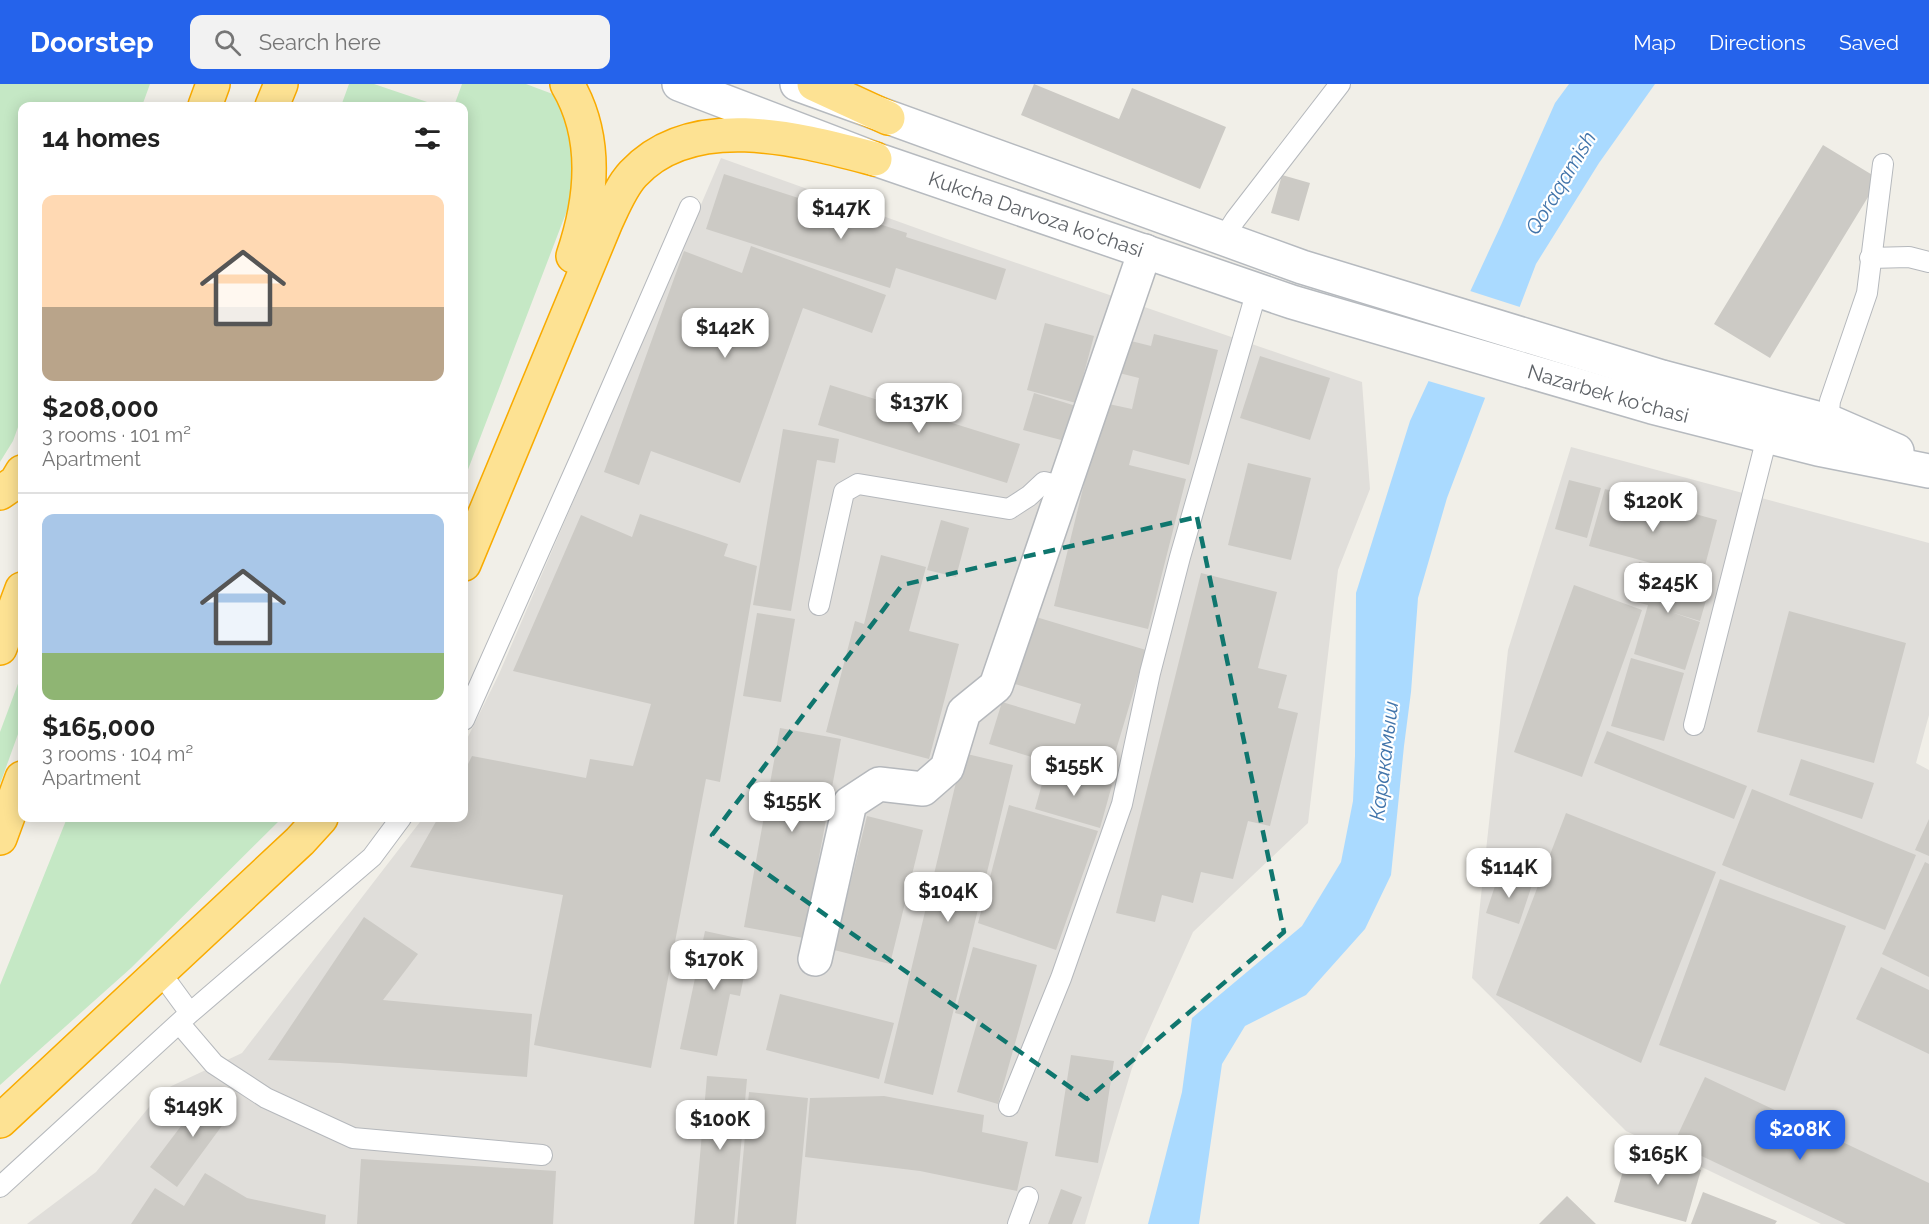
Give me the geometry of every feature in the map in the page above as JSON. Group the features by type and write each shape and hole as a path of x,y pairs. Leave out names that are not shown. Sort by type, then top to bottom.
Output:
{"highway":[{"path":"206,102 213,84"},
{"path":"274,102 281,84"},
{"path":"468,514 573,256 585,215 589,185 589,154 579,113 567,84"},
{"path":"814,84 888,118"},
{"path":"468,554 606,222 621,191 634,173 658,153 669,148 690,141 724,136 745,135 790,139 875,159"},
{"path":"0,493 18,479"},
{"path":"0,648 18,600"},
{"path":"0,838 18,789"},
{"path":"0,1121 300,841 317,822"}],"main road":[{"name":"Kukcha Darvoza ko'chasi","path":"679,84 875,159 1292,302"},
{"name":"Kukcha Darvoza ko'chasi","path":"797,84 1302,267"},
{"path":"815,959 850,803 879,784 923,789 947,768 964,712 996,686 1145,251"},
{"name":"Nazarbek ko'chasi","path":"1302,267 1657,392 1767,437 1929,471"},
{"name":"Nazarbek ko'chasi","path":"1292,302 1657,392 1828,421 1929,464"}],"lane":[{"path":"1223,239 1235,220 1340,84"},
{"path":"1828,421 1830,401 1867,293 1883,164"},
{"path":"468,705 582,456 690,207"},
{"path":"1870,258 1909,257 1929,262"},
{"path":"1009,1106 1061,978 1122,804 1150,673 1177,567 1257,290"},
{"path":"1694,725 1767,437"},
{"path":"819,605 844,492 858,484 1009,509 1029,496 1044,482 1065,487"},
{"path":"0,1187 184,1018 372,857 398,822"},
{"path":"160,972 184,1018 214,1064 266,1098 353,1138 542,1155"},
{"path":"1018,1224 1028,1197"}],"highlighted area":[{"path":"1197,517 1284,932 1087,1099 712,835 902,585"}],"shaded area":[{"path":"721,158 947,239 1362,382 1370,489 1338,570 1308,823 1193,932 1132,1068 1085,1224 27,1224 96,1172 163,1090 242,1053 420,822 468,822 468,737 499,674"},
{"path":"1571,447 1929,543 1929,715 1916,763 1929,770 1929,1224 1821,1224 1626,1131 1472,978 1508,650"}],"green space":[{"path":"0,84 150,84 143,102 18,102 18,427 13,441 0,462"},
{"path":"349,84 374,84 427,102 342,102"},
{"path":"462,84 526,84 558,96 569,120 575,173 571,200 468,470 468,102 455,102"},
{"path":"18,684 18,734 0,784 0,732"},
{"path":"65,822 278,822 131,968 0,1085 0,985"}],"water":[{"path":"1569,84 1655,84 1599,163 1536,264 1447,498 1418,598 1411,692 1391,875 1365,929 1306,995 1245,1026 1222,1064 1199,1224 1148,1224 1182,1092 1192,1018 1302,926 1341,862 1353,801 1356,593 1410,421 1555,103"}],"pier":[{"path":"1467,290 1523,308 1489,399 1425,380"}],"building":[{"path":"1034,84 1119,119 1132,88 1226,127 1200,189 1021,115"},
{"path":"1823,145 1879,179 1770,358 1714,324"},
{"path":"724,174 907,233 906,237 1006,269 996,300 896,268 890,288 706,229"},
{"path":"1282,175 1310,183 1299,221 1271,213"},
{"path":"751,246 886,295 872,333 803,308 740,483 651,451 639,485 604,472 684,251 742,273"},
{"path":"1045,323 1094,336 1076,403 1027,390"},
{"path":"1154,334 1218,350 1189,465 1133,450 1129,465 1186,479 1148,629 1054,606 1104,403 1132,409 1139,378 1115,372 1123,339 1151,346"},
{"path":"1260,356 1330,378 1310,440 1240,418"},
{"path":"830,385 1020,444 1007,483 818,425"},
{"path":"1034,393 1076,406 1065,441 1023,430"},
{"path":"783,429 839,439 835,463 817,460 791,611 753,605"},
{"path":"1248,463 1311,478 1291,560 1228,545"},
{"path":"1569,480 1601,488 1587,538 1555,529"},
{"path":"1605,489 1717,520 1702,577 1589,546"},
{"path":"640,514 728,544 724,556 757,566 720,782 706,779 651,1068 534,1045 563,895 410,867 436,822 468,822 468,764 472,756 586,778 590,759 633,766 651,704 513,671 581,515 632,537"},
{"path":"941,520 969,528 956,577 927,570"},
{"path":"881,555 926,567 909,631 959,644 929,759 826,732 855,621 864,624"},
{"path":"1639,562 1711,583 1700,621 1671,612 1700,622 1685,670 1634,654 1648,605 1628,600"},
{"path":"1201,573 1277,592 1258,668 1287,675 1278,708 1298,713 1270,826 1248,821 1233,879 1201,872 1193,903 1162,895 1155,922 1116,913"},
{"path":"1574,585 1642,610 1582,777 1514,752"},
{"path":"1789,611 1906,643 1874,763 1757,732"},
{"path":"757,613 795,619 781,702 743,696"},
{"path":"1036,617 1146,650 1107,780 989,744 1002,702 1075,724 1081,704 1015,684"},
{"path":"1631,658 1684,673 1664,741 1611,726"},
{"path":"780,728 841,739 804,938 744,927"},
{"path":"1607,731 1747,786 1734,819 1594,763"},
{"path":"963,753 1013,765 933,1095 884,1083"},
{"path":"1801,759 1874,783 1862,819 1789,795"},
{"path":"1047,766 1112,785 1100,828 1035,809"},
{"path":"1752,789 1916,855 1885,930 1722,865"},
{"path":"1009,805 1098,831 1056,950 978,923"},
{"path":"1566,813 1716,872 1641,1063 1496,995"},
{"path":"867,816 923,830 890,964 834,950"},
{"path":"1929,819 1929,856 1915,850"},
{"path":"1925,862 1929,864 1929,977 1882,954"},
{"path":"1499,874 1532,885 1519,924 1486,913"},
{"path":"1720,879 1846,926 1785,1091 1659,1045"},
{"path":"364,917 418,954 383,1000 532,1014 527,1077 268,1060"},
{"path":"705,931 751,941 740,996 730,994 717,1056 680,1049"},
{"path":"973,947 1037,965 998,1104 957,1092 978,1019 955,1013"},
{"path":"1881,967 1929,990 1929,1054 1856,1019"},
{"path":"780,994 894,1023 879,1079 766,1050"},
{"path":"1071,1055 1114,1061 1098,1163 1055,1156"},
{"path":"707,1076 747,1079 734,1224 694,1224"},
{"path":"1705,1077 1929,1183 1929,1224 1846,1224 1674,1143"},
{"path":"209,1089 235,1108 177,1187 150,1167"},
{"path":"749,1092 808,1098 796,1224 737,1224"},
{"path":"884,1096 984,1115 982,1132 1028,1142 1017,1191 920,1171 805,1157 810,1098"},
{"path":"1629,1150 1701,1170 1686,1222 1614,1202"},
{"path":"361,1159 556,1171 553,1224 357,1224"},
{"path":"205,1173 247,1198 326,1215 325,1224 131,1224 155,1188 184,1206"},
{"path":"1061,1189 1082,1197 1072,1224 1048,1224"},
{"path":"1703,1192 1777,1221 1775,1224 1691,1224"},
{"path":"1567,1196 1596,1224 1539,1224"}],"water label":[{"name":"Qoraqamish","path":"1561,183"},
{"name":"Каракамыш","path":"1384,761"}]}
